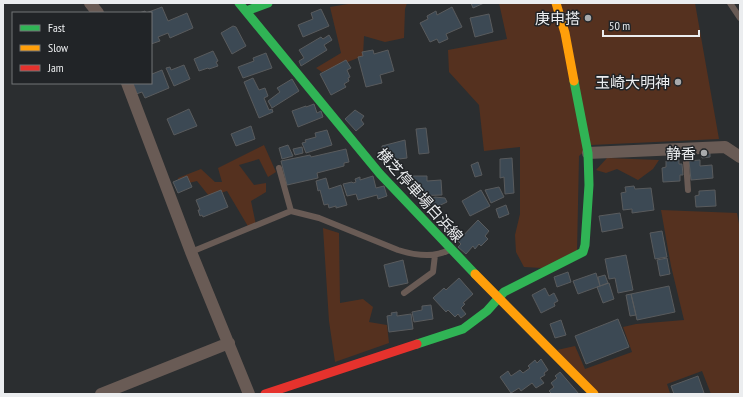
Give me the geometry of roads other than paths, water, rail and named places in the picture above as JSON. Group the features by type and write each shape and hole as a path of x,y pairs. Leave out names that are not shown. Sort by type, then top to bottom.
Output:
{"street":[{"path":"90,3 97,12"},
{"name":"横芝停車場白浜線","path":"239,3 380,174 498,298 594,394"},
{"path":"246,11 268,3"},
{"path":"265,394 463,329 487,311 504,292 583,252 585,245 589,185 588,152 565,33 556,3"},
{"path":"127,84 191,252 249,394"},
{"path":"588,152 725,147 740,158"},
{"path":"100,394 229,343"}],"lane":[{"path":"730,3 740,18"},
{"path":"685,148 688,190"},
{"path":"279,168 292,211"},
{"path":"191,252 292,211 318,218 410,254 441,254 451,249"},
{"path":"404,293 433,272 435,254"}],"place":[{"name":"庚申搭","path":"588,18"},
{"name":"玉崎大明神","path":"678,82"},
{"name":"静香","path":"704,153"}]}
